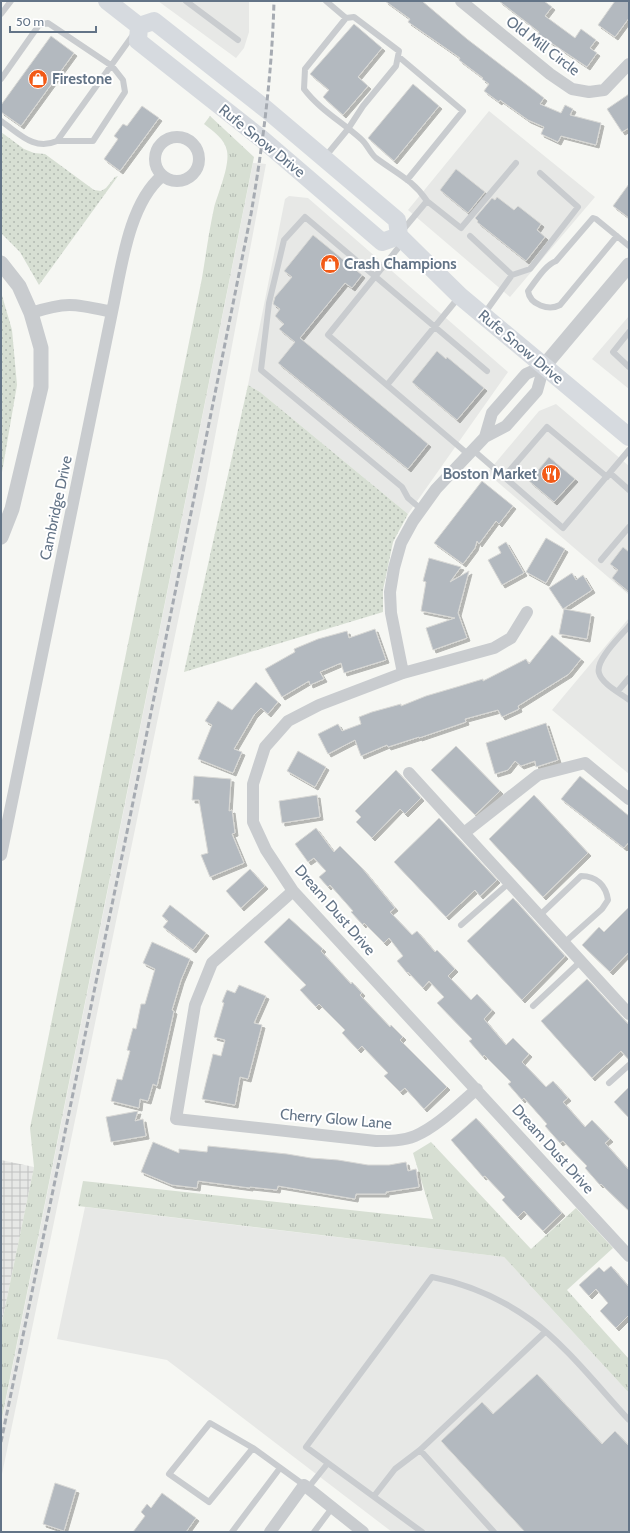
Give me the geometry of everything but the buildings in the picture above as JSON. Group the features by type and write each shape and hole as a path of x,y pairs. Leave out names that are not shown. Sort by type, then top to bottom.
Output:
{"main road":[{"path":"115,3 139,26"},
{"name":"Rufe Snow Drive","path":"401,238 382,242 262,139 138,41 139,26 154,22 241,89 324,158 397,220 401,238 460,296 629,437"}],"street":[{"name":"Old Mill Circle","path":"461,1 550,74 572,89 590,92 604,90 629,64"},
{"name":"Cambridge Drive","path":"1,855 112,312 131,230 139,208 149,190 162,176"},
{"path":"1,263 20,286 31,313 41,348 41,387 12,509 1,537"},
{"path":"403,673 391,613 390,592 394,568 401,543 412,521 436,489 471,452 486,437 506,426 537,391 544,366 629,265"},
{"path":"31,313 56,305 70,304 112,312"},
{"path":"486,437 492,413 526,374 544,366"},
{"name":"Dream Dust Drive","path":"527,612 511,638 494,648 403,673 319,705 288,721 265,747 253,784 253,822 266,850 293,891 477,1089 629,1256"},
{"path":"464,833 538,775 585,763 629,799"},
{"path":"409,773 629,1014"},
{"name":"Cherry Glow Lane","path":"293,891 212,963 195,1005 176,1119 376,1141 396,1140 415,1136 429,1128 477,1089"},
{"path":"270,1532 306,1487 363,1532"}],"lane":[{"path":"1,14 11,1"},
{"path":"186,1 238,40"},
{"path":"326,1 346,18"},
{"path":"324,158 348,129 363,106 396,66 399,57 399,51 390,42 354,17 346,18 305,69 304,89 314,102 348,129 363,140 375,156 418,188 427,201 461,228 516,163"},
{"path":"1,79 39,25 48,23 112,66 123,80 125,92 92,141 57,141 48,145 34,144 1,121"},
{"path":"57,141 112,66 139,26"},
{"path":"399,57 463,111 407,180"},
{"path":"483,315 512,275 530,269 578,207 540,173"},
{"path":"427,201 375,277 328,335 387,385 504,477 563,528 629,450"},
{"path":"421,509 408,498 402,487 261,370 269,303 284,240 305,217 487,371"},
{"path":"617,236 560,305 548,308 541,306 531,298 528,291 535,281 551,263 556,261 590,221 596,219 617,236 629,246"},
{"path":"470,236 512,275"},
{"path":"387,385 460,296"},
{"path":"629,332 613,352 629,367"},
{"path":"504,477 547,427 629,490"},
{"path":"601,560 629,527"},
{"path":"629,626 600,661 599,672 604,680 629,700"},
{"path":"618,691 629,678"},
{"path":"539,916 581,876 588,876 598,881 606,890 608,900 602,909 564,943"},
{"path":"461,925 509,882"},
{"path":"533,1006 581,961"},
{"path":"609,1083 629,1065"},
{"path":"422,1532 306,1447 432,1277 453,1281 494,1298 532,1320 558,1343 629,1420"},
{"path":"374,1496 395,1469 420,1450 545,1332"},
{"path":"253,1448 209,1502 169,1474 210,1423 253,1448 306,1487 328,1463"},
{"path":"420,1450 494,1532"},
{"path":"232,1532 280,1468"},
{"path":"314,1532 332,1508"}],"shaded area":[{"path":"158,1 249,1 249,32 244,48 236,58"},
{"path":"489,111 595,197 510,297 408,210"},
{"path":"253,163 266,164 205,490 1,1479 1,1425"},
{"path":"289,196 308,198 508,372 408,514 260,392 248,385 285,199"},
{"path":"629,316 629,389 592,359"},
{"path":"556,404 629,466 629,595 487,473 539,411"},
{"path":"629,618 629,774 552,710"},
{"path":"1,1160 34,1167 1,1327"},
{"path":"85,1207 504,1257 629,1393 629,1532 392,1532 167,1360 57,1339"}],"green space":[{"path":"210,116 254,157 1,1423 1,1327 34,1167 30,1128 202,278 212,217 227,164 227,151 224,143 204,124"},
{"path":"1,132 24,149 34,153 45,154 94,190 101,191 106,188 115,177 118,176 39,285 20,252 1,233"},
{"path":"1,292 12,330 17,385 1,478"},
{"path":"248,385 260,392 408,514 393,542 383,590 383,612 184,672"},
{"path":"431,1142 531,1249 576,1208 613,1248 567,1290 629,1359 629,1393 504,1257 78,1206 83,1181 433,1219 413,1153"}],"railway":[{"path":"1,1442 127,832 251,214 266,108 274,1"}],"place":[{"name":"Firestone","path":"38,79"},
{"name":"Crash Champions","path":"330,264"},
{"name":"Boston Market","path":"551,474"}]}
